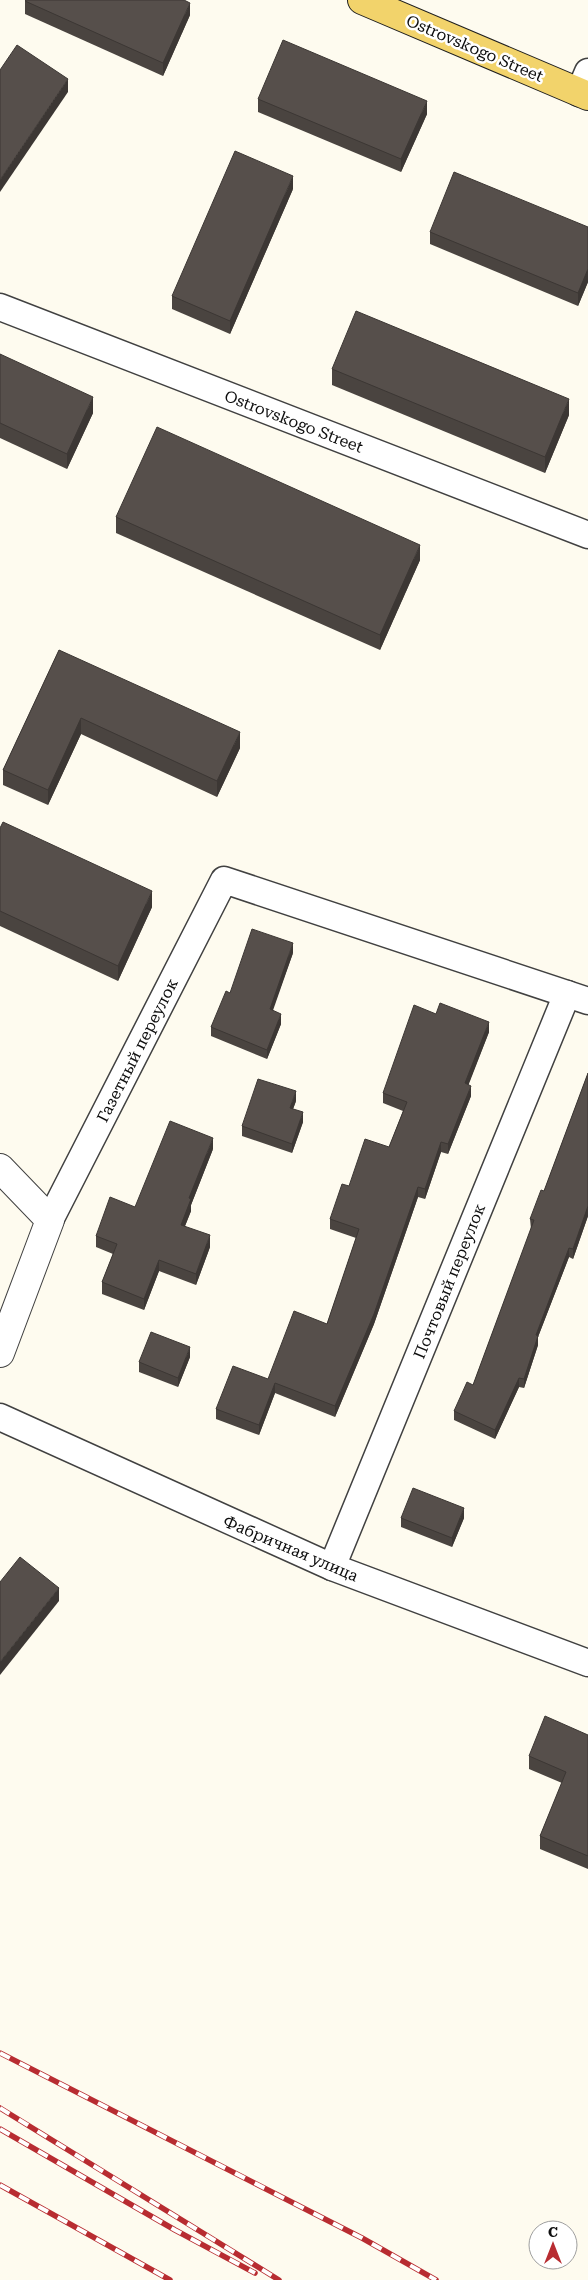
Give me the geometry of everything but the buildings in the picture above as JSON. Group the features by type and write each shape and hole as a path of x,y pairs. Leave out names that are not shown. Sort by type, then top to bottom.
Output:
{"main road":[{"name":"Ostrovskogo Street","path":"362,0 585,87"}],"street":[{"name":"Ostrovskogo Street","path":"0,307 588,535"},
{"name":"Газетный переулок","path":"50,1220 224,880 577,998"},
{"name":"Почтовый переулок","path":"332,1567 577,998"},
{"path":"0,1168 50,1220 0,1353"},
{"name":"Фабричная улица","path":"0,1417 332,1567 588,1663"}],"railway":[{"path":"0,2053 362,2238 436,2280"},
{"path":"0,2108 279,2280"},
{"path":"0,2129 175,2230 255,2273"},
{"path":"0,2185 170,2280"}]}
